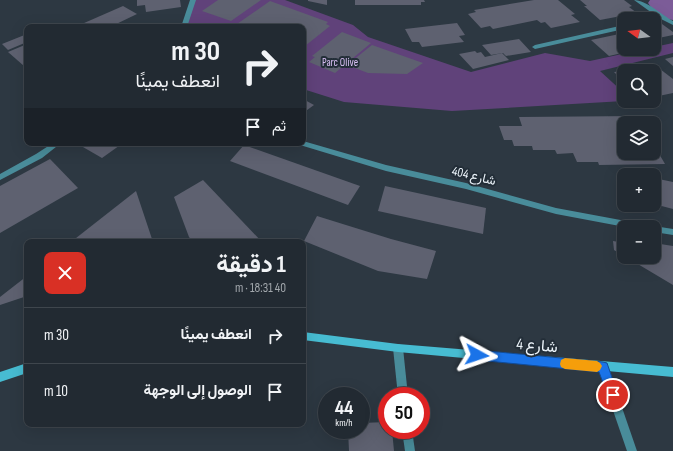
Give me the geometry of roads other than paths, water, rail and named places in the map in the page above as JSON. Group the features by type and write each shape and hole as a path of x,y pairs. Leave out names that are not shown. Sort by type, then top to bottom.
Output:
{"main road":[{"name":"شارع 4","path":"306,336 398,348 673,372"},
{"path":"0,377 24,369"}],"street":[{"path":"185,24 193,0"},
{"path":"637,0 654,12"},
{"path":"661,17 673,23"},
{"path":"535,47 617,29"},
{"name":"شارع 404","path":"306,144 386,168 466,186 556,211 617,222"},
{"path":"0,177 39,156 54,146"},
{"path":"661,230 673,232"},
{"path":"398,348 402,387"},
{"path":"603,367 632,451"},
{"path":"408,439 410,451"}],"park label":[{"name":"Parc Olive","path":"340,62"}]}
